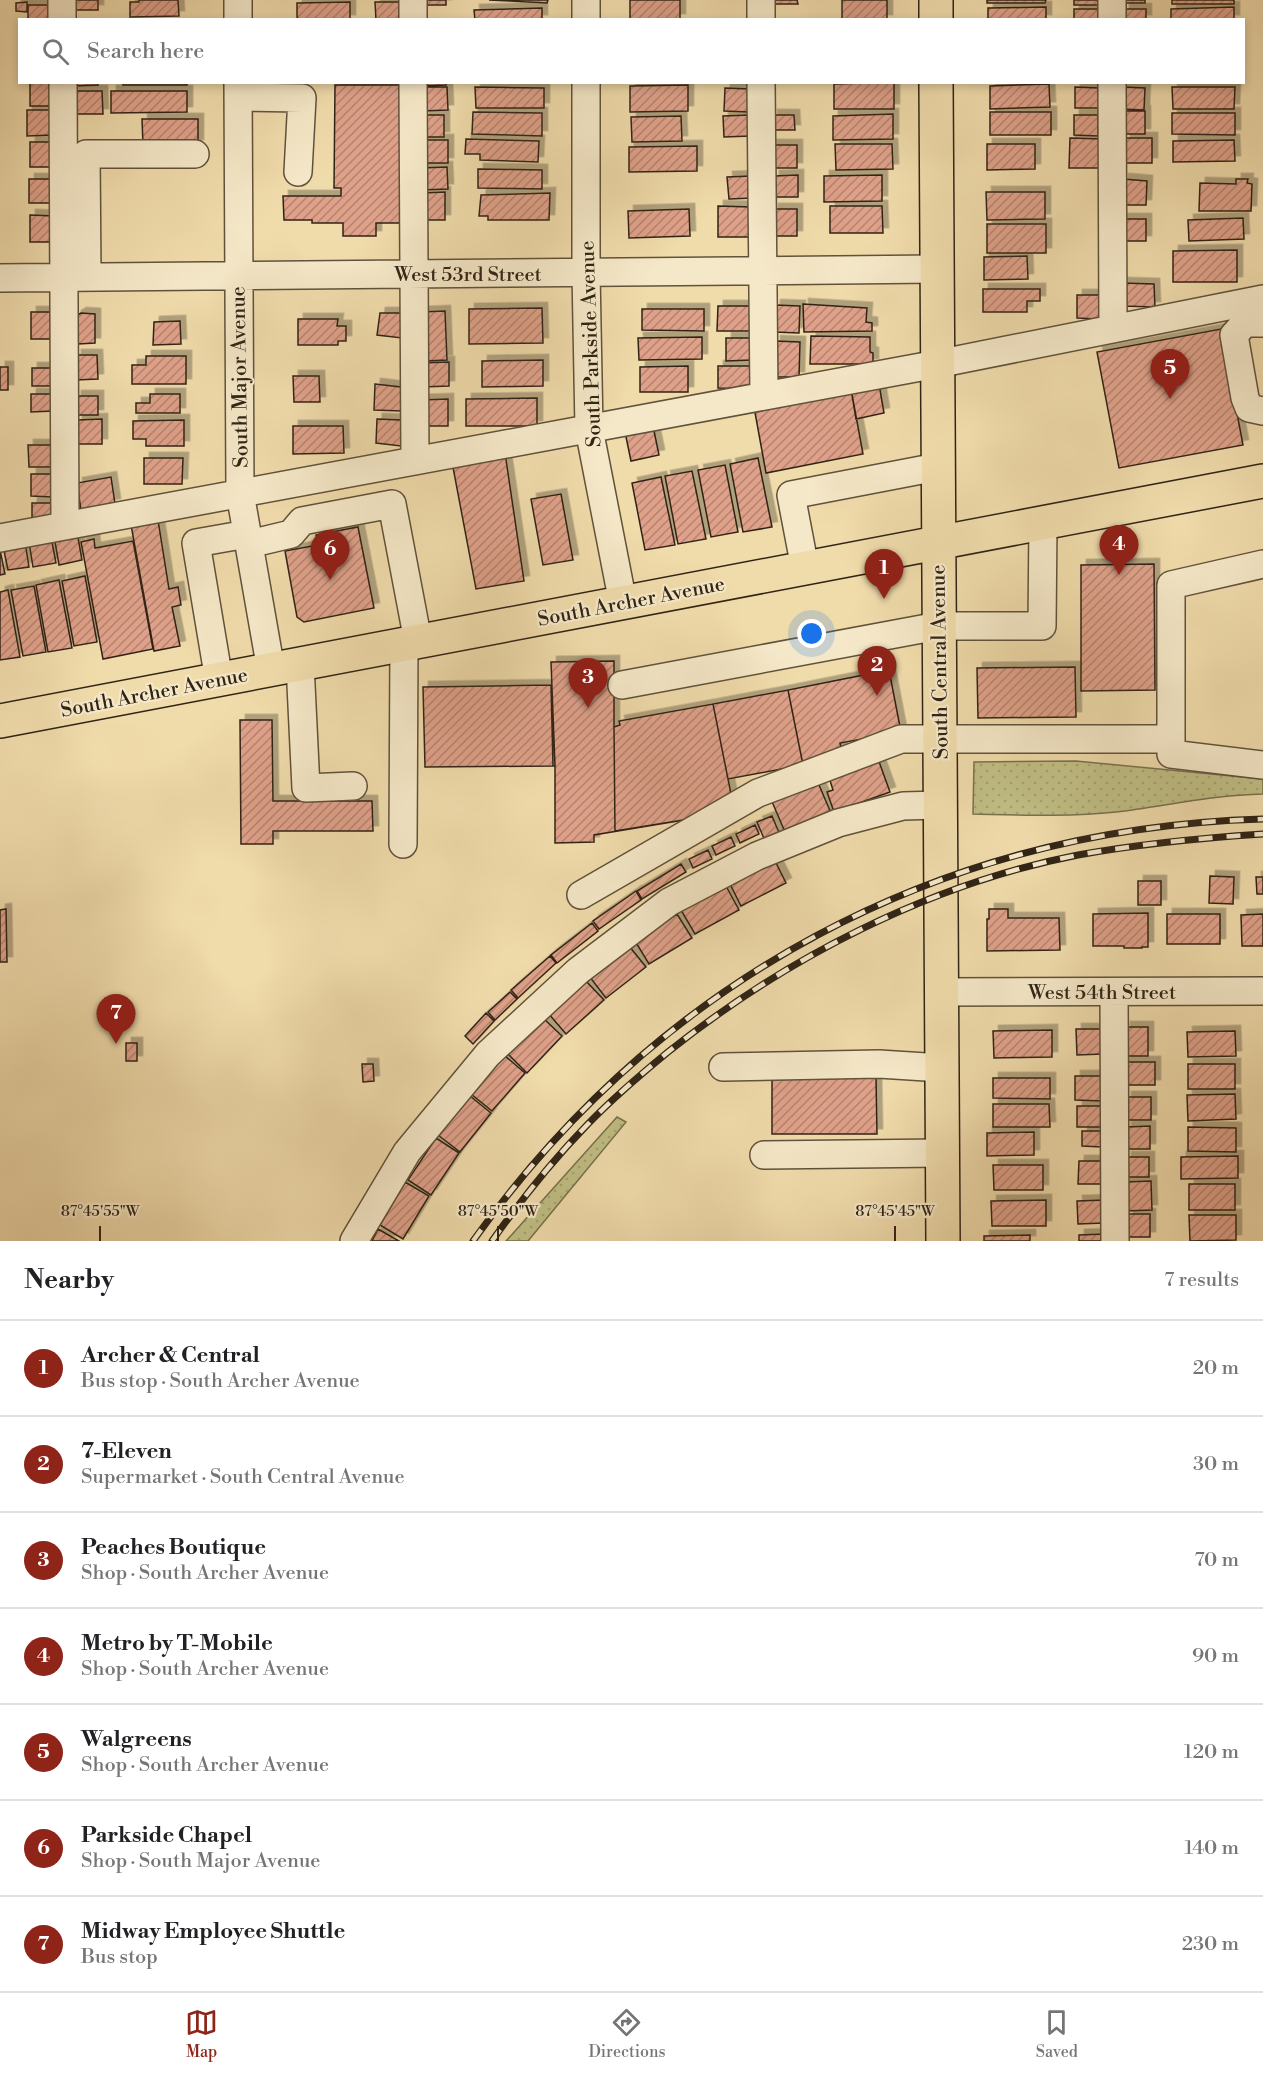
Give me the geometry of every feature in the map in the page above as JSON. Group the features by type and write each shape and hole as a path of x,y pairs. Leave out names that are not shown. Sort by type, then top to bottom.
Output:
{"main road":[{"path":"936,0 936,18"},
{"name":"South Central Avenue","path":"936,84 943,1241"},
{"name":"South Archer Avenue","path":"0,721 1263,481"}],"street":[{"path":"62,0 63,18"},
{"path":"238,0 238,18"},
{"path":"413,0 413,18"},
{"path":"586,0 586,18"},
{"path":"761,0 761,18"},
{"path":"1112,0 1112,18"},
{"path":"63,84 76,277"},
{"path":"413,84 415,461"},
{"name":"South Parkside Avenue","path":"586,84 589,429 622,603"},
{"path":"762,84 764,396"},
{"path":"1112,84 1113,329"},
{"path":"238,90 302,98 298,171"},
{"name":"South Major Avenue","path":"238,90 240,493 248,538 285,667 306,788 353,786"},
{"path":"65,526 76,277 86,154 195,154"},
{"name":"West 53rd Street","path":"0,278 937,269"},
{"path":"0,538 937,364 1263,299"},
{"path":"1263,323 1245,323 1234,335 1245,398 1249,408 1263,411"},
{"path":"805,568 791,495 938,467"},
{"path":"219,680 196,543 291,534 302,521 392,504 411,643 404,844"},
{"path":"622,685 938,626 1042,626 1043,523"},
{"path":"1263,564 1171,585 1171,754 1263,765"},
{"path":"581,895 758,793 901,739 1171,739"},
{"path":"354,1241 407,1152 488,1054 578,971 669,902 757,856 838,823 903,806 940,805"},
{"name":"West 54th Street","path":"941,992 1263,991"},
{"path":"1114,992 1114,1241"},
{"path":"723,1067 879,1064 942,1068"},
{"path":"764,1155 942,1153"}],"shaded area":[{"path":"1076,761 1263,779 1263,794 1098,814 973,814 974,762"},
{"path":"617,1117 626,1122 528,1241 506,1241"}],"building":[{"path":"73,0 98,0 98,10 73,10"},
{"path":"139,0 178,0 179,16 130,17 130,2 139,2"},
{"path":"421,0 446,0 446,5 422,5"},
{"path":"489,0 548,0 547,3"},
{"path":"630,0 680,0 680,18 630,18"},
{"path":"774,0 797,0 798,4 774,4"},
{"path":"842,0 887,0 887,18 842,18"},
{"path":"987,0 1046,0 1045,3 987,3"},
{"path":"1074,0 1100,0 1100,5 1074,5"},
{"path":"1123,0 1145,0 1145,3 1123,3"},
{"path":"1172,0 1234,0 1234,4 1172,4"},
{"path":"27,2 27,12 16,11 16,3"},
{"path":"350,2 350,18 298,18 297,3"},
{"path":"375,2 402,2 401,18 376,18"},
{"path":"28,5 52,5 52,18 28,18"},
{"path":"1046,7 1046,18 988,18 988,8"},
{"path":"1234,7 1234,18 1171,18 1171,9"},
{"path":"542,8 542,18 475,18 474,10"},
{"path":"1074,9 1099,9 1099,18 1074,18"},
{"path":"1124,9 1146,9 1146,18 1124,18"},
{"path":"30,84 52,84 52,106 30,106"},
{"path":"74,84 98,84 98,85 74,86"},
{"path":"123,84 187,84 187,85"},
{"path":"420,84 446,84 446,85 420,86"},
{"path":"834,84 894,84 894,109 834,109"},
{"path":"1049,84 1050,107 990,109 990,86"},
{"path":"335,85 401,85 401,223 376,223 376,236 343,236 343,223 284,220 283,196 341,196 341,188 334,188"},
{"path":"688,85 688,111 630,112 630,86"},
{"path":"422,87 447,87 448,110 422,111"},
{"path":"475,87 544,88 544,108 476,108"},
{"path":"1075,87 1099,88 1099,108 1075,108"},
{"path":"1122,87 1145,88 1144,110 1122,109"},
{"path":"1172,87 1235,87 1234,109 1173,109"},
{"path":"725,88 749,89 749,112 724,111"},
{"path":"73,91 102,91 103,114 73,114"},
{"path":"111,91 187,91 187,112 111,113"},
{"path":"27,110 52,110 52,135 27,136"},
{"path":"1123,111 1145,111 1145,134 1123,134"},
{"path":"473,112 542,113 542,136 472,134"},
{"path":"990,112 1051,112 1051,135 990,135"},
{"path":"1172,113 1235,113 1235,135 1172,134"},
{"path":"893,114 893,139 833,140 833,116"},
{"path":"424,115 444,115 444,137 423,137"},
{"path":"749,115 750,136 724,137 723,116"},
{"path":"772,115 794,115 795,130 773,130"},
{"path":"1074,115 1098,115 1098,136 1074,135"},
{"path":"681,116 682,141 632,142 631,117"},
{"path":"142,119 198,119 198,145 143,145"},
{"path":"1070,138 1102,139 1101,168 1069,168"},
{"path":"1125,138 1152,138 1152,163 1125,163"},
{"path":"466,139 539,141 538,162 480,160 480,154 465,154"},
{"path":"422,140 448,140 448,163 422,163"},
{"path":"1234,140 1235,161 1173,162 1173,141"},
{"path":"30,142 52,142 52,167 30,167"},
{"path":"835,144 892,144 893,169 836,170"},
{"path":"987,144 1035,144 1035,169 987,170"},
{"path":"771,145 797,145 797,168 771,168"},
{"path":"697,146 697,171 629,172 629,147"},
{"path":"447,167 448,189 420,190 420,168"},
{"path":"478,169 542,170 542,189 478,188"},
{"path":"798,175 798,197 774,197 774,176"},
{"path":"882,175 882,201 824,202 824,176"},
{"path":"751,176 753,198 729,199 727,177"},
{"path":"29,179 52,179 53,203 29,203"},
{"path":"1123,179 1147,181 1146,205 1122,205"},
{"path":"1236,179 1248,179 1247,183 1252,184 1251,211 1199,211 1200,183 1236,184"},
{"path":"445,192 445,220 423,220 423,193"},
{"path":"986,192 1045,192 1045,219 987,220"},
{"path":"550,193 549,220 488,220 488,216 479,216 481,195"},
{"path":"718,206 751,207 751,237 718,237"},
{"path":"830,206 882,206 883,233 830,233"},
{"path":"689,209 690,236 629,238 628,211"},
{"path":"773,209 797,209 797,236 773,236"},
{"path":"30,215 54,216 54,242 30,242"},
{"path":"1243,218 1244,239 1189,241 1188,220"},
{"path":"1121,219 1146,219 1146,241 1121,241"},
{"path":"987,224 1046,224 1046,253 987,253"},
{"path":"1237,250 1237,282 1173,282 1173,251"},
{"path":"1027,256 1028,279 984,280 984,257"},
{"path":"1122,283 1154,284 1155,307 1122,306"},
{"path":"983,289 1040,289 1040,301 1027,301 1027,312 983,312"},
{"path":"1077,295 1099,295 1099,319 1077,318"},
{"path":"803,304 867,308 866,322 872,323 872,331 804,332"},
{"path":"775,305 800,306 799,333 774,332"},
{"path":"718,306 750,306 750,331 717,331"},
{"path":"542,308 543,343 469,344 469,309"},
{"path":"642,309 704,309 704,331 642,330"},
{"path":"445,311 447,360 424,361 421,312"},
{"path":"31,312 57,312 57,339 31,339"},
{"path":"81,313 95,314 95,343 78,344 78,335 75,334 76,316"},
{"path":"380,313 402,313 402,338 377,335"},
{"path":"298,319 338,319 337,326 346,326 346,341 338,341 338,345 298,345"},
{"path":"180,321 181,344 153,345 154,322"},
{"path":"1221,329 1243,445 1119,468 1097,352"},
{"path":"811,336 870,337 873,364 810,364"},
{"path":"702,337 702,359 639,360 638,338"},
{"path":"726,338 751,338 751,360 726,361"},
{"path":"775,341 800,342 799,377 775,377"},
{"path":"76,355 97,355 98,379 76,380"},
{"path":"146,356 186,356 186,384 132,384 132,365 146,365"},
{"path":"543,360 543,386 482,387 482,361"},
{"path":"449,362 449,386 422,387 421,363"},
{"path":"688,366 688,392 640,392 640,367"},
{"path":"718,366 751,366 751,389 718,388"},
{"path":"0,367 8,367 8,390 0,390"},
{"path":"32,368 54,368 54,386 32,386"},
{"path":"293,376 319,376 320,402 294,402"},
{"path":"375,384 401,387 402,411 374,410"},
{"path":"879,384 884,413 856,419 851,389"},
{"path":"851,389 863,454 766,473 754,407"},
{"path":"31,394 52,394 53,411 31,412"},
{"path":"150,394 180,394 180,413 136,413 136,403 150,403"},
{"path":"76,396 98,396 98,415 76,415"},
{"path":"537,398 537,426 466,426 466,399"},
{"path":"448,399 448,426 422,426 421,400"},
{"path":"102,419 102,444 77,444 77,420"},
{"path":"377,419 401,420 401,446 376,443"},
{"path":"184,420 184,446 146,446 146,439 133,439 133,421"},
{"path":"293,426 343,426 344,453 293,454"},
{"path":"653,426 659,455 631,461 625,432"},
{"path":"28,445 53,445 53,467 29,467"},
{"path":"505,453 524,581 476,589 452,462"},
{"path":"144,458 183,458 182,484 144,484"},
{"path":"758,458 772,527 743,532 730,464"},
{"path":"725,465 738,532 711,537 698,470"},
{"path":"692,471 706,539 678,544 665,476"},
{"path":"31,474 53,474 53,497 31,496"},
{"path":"111,477 115,504 81,510 77,483"},
{"path":"661,477 675,545 645,550 632,483"},
{"path":"561,494 573,560 543,565 531,499"},
{"path":"32,503 54,503 54,518 32,518"},
{"path":"158,520 169,589 178,587 181,605 172,607 180,646 154,651 131,525"},
{"path":"358,527 374,608 304,622 297,617 285,551 318,545 316,535"},
{"path":"77,532 82,560 59,565 54,536"},
{"path":"51,537 56,563 33,567 29,542"},
{"path":"94,539 95,548 133,541 153,649 103,659 81,542"},
{"path":"25,542 29,567 8,570 3,546"},
{"path":"0,550 5,574 0,575"},
{"path":"1154,564 1155,690 1081,691 1081,565"},
{"path":"85,576 97,642 74,646 62,581"},
{"path":"59,580 72,648 48,652 36,585"},
{"path":"34,586 46,652 23,656 11,590"},
{"path":"8,590 20,657 0,660 0,592"},
{"path":"614,661 614,727 620,725 619,721 713,704 732,799 714,815 594,835 594,842 555,843 551,662"},
{"path":"1075,667 1076,717 978,718 977,668"},
{"path":"889,670 901,732 840,743 843,755 803,765 788,690"},
{"path":"551,685 555,766 553,766"},
{"path":"551,685 553,766 425,767 423,687"},
{"path":"788,690 803,765 728,779 713,704"},
{"path":"713,704 732,799 714,815 615,831 614,727 620,725 619,721"},
{"path":"713,704 732,799 714,815 615,831 614,727 620,725 619,721"},
{"path":"240,720 272,720 273,801 372,801 373,831 273,831 273,844 241,844"},
{"path":"877,756 890,792 834,812 827,792 833,790 828,774"},
{"path":"816,778 831,813 785,832 770,797"},
{"path":"772,816 780,835 765,841 757,822"},
{"path":"755,825 759,834 740,843 736,834"},
{"path":"731,837 735,846 716,855 712,846"},
{"path":"708,850 712,859 693,868 689,859"},
{"path":"774,859 786,883 741,906 729,882"},
{"path":"681,864 686,872 642,899 637,891"},
{"path":"1210,876 1234,877 1233,904 1209,903"},
{"path":"1256,877 1263,877 1263,894 1257,894"},
{"path":"1138,881 1161,881 1161,905 1138,905"},
{"path":"726,886 739,910 695,934 681,910"},
{"path":"636,891 641,900 599,929 593,921"},
{"path":"6,909 7,962 0,962 0,910"},
{"path":"989,909 1008,909 1008,918 1059,918 1060,950 987,951"},
{"path":"1148,913 1148,947 1093,946 1093,914"},
{"path":"677,914 692,938 649,964 635,941"},
{"path":"1167,914 1220,914 1220,944 1167,944"},
{"path":"1263,914 1263,946 1242,946 1241,915"},
{"path":"592,923 598,931 557,963 551,955"},
{"path":"629,946 646,967 606,998 589,976"},
{"path":"550,956 556,963 518,998 511,990"},
{"path":"585,980 604,1000 566,1034 548,1013"},
{"path":"510,992 517,999 495,1020 488,1012"},
{"path":"486,1013 494,1021 473,1044 465,1036"},
{"path":"543,1018 562,1036 527,1073 508,1054"},
{"path":"1125,1027 1148,1027 1148,1056 1125,1056"},
{"path":"1076,1029 1103,1029 1103,1054 1077,1055"},
{"path":"1052,1030 1052,1057 994,1058 993,1031"},
{"path":"1235,1031 1236,1056 1188,1057 1187,1032"},
{"path":"126,1043 137,1043 137,1061 126,1061"},
{"path":"504,1055 525,1073 492,1111 471,1094"},
{"path":"1124,1062 1155,1062 1155,1085 1124,1085"},
{"path":"362,1064 373,1064 374,1081 363,1082"},
{"path":"1188,1064 1235,1064 1235,1089 1188,1089"},
{"path":"1075,1076 1103,1076 1102,1101 1075,1100"},
{"path":"772,1077 876,1077 877,1134 772,1134"},
{"path":"993,1078 1050,1078 1050,1099 993,1098"},
{"path":"1235,1094 1236,1119 1188,1121 1187,1095"},
{"path":"470,1096 491,1113 460,1152 438,1135"},
{"path":"1126,1097 1151,1097 1151,1120 1127,1120"},
{"path":"993,1104 1049,1104 1050,1127 993,1127"},
{"path":"1077,1106 1104,1106 1104,1127 1077,1127"},
{"path":"1150,1126 1150,1149 1126,1149 1126,1127"},
{"path":"1188,1127 1236,1128 1236,1152 1188,1151"},
{"path":"1082,1131 1103,1131 1102,1147 1082,1146"},
{"path":"1034,1132 1034,1155 987,1156 987,1133"},
{"path":"436,1138 459,1153 431,1195 408,1180"},
{"path":"1238,1156 1238,1178 1181,1179 1181,1157"},
{"path":"1126,1157 1149,1157 1149,1177 1126,1177"},
{"path":"1079,1161 1102,1161 1102,1184 1078,1184"},
{"path":"993,1165 1043,1165 1043,1190 994,1190"},
{"path":"1151,1181 1152,1210 1125,1211 1124,1182"},
{"path":"405,1182 429,1196 403,1239 380,1225"},
{"path":"1189,1184 1235,1184 1235,1210 1189,1210"},
{"path":"1046,1200 1046,1226 992,1226 991,1201"},
{"path":"1104,1200 1104,1223 1078,1224 1077,1201"},
{"path":"1128,1214 1150,1214 1150,1237 1128,1237"},
{"path":"1189,1215 1236,1215 1236,1240 1190,1241"},
{"path":"378,1229 399,1241 372,1241"},
{"path":"1105,1234 1105,1241 1079,1241 1079,1235"},
{"path":"1030,1235 1030,1241 984,1241 984,1236"}],"railway":[{"path":"473,1241 547,1148 630,1066 720,995 817,935 921,887 1030,852 1144,829 1263,819"},
{"path":"492,1241 561,1153 626,1087 713,1018 810,956 861,929 914,905 1022,868 1078,855 1124,848 1263,834"}],"place":[{"name":"Walgreens","path":"1170,399"},
{"name":"Metro by T-Mobile","path":"1119,575"},
{"name":"Parkside Chapel","path":"330,580"},
{"name":"Archer & Central","path":"884,599"},
{"name":"7-Eleven","path":"877,696"},
{"name":"Peaches Boutique","path":"588,708"},
{"name":"Midway Employee Shuttle","path":"116,1044"}]}
